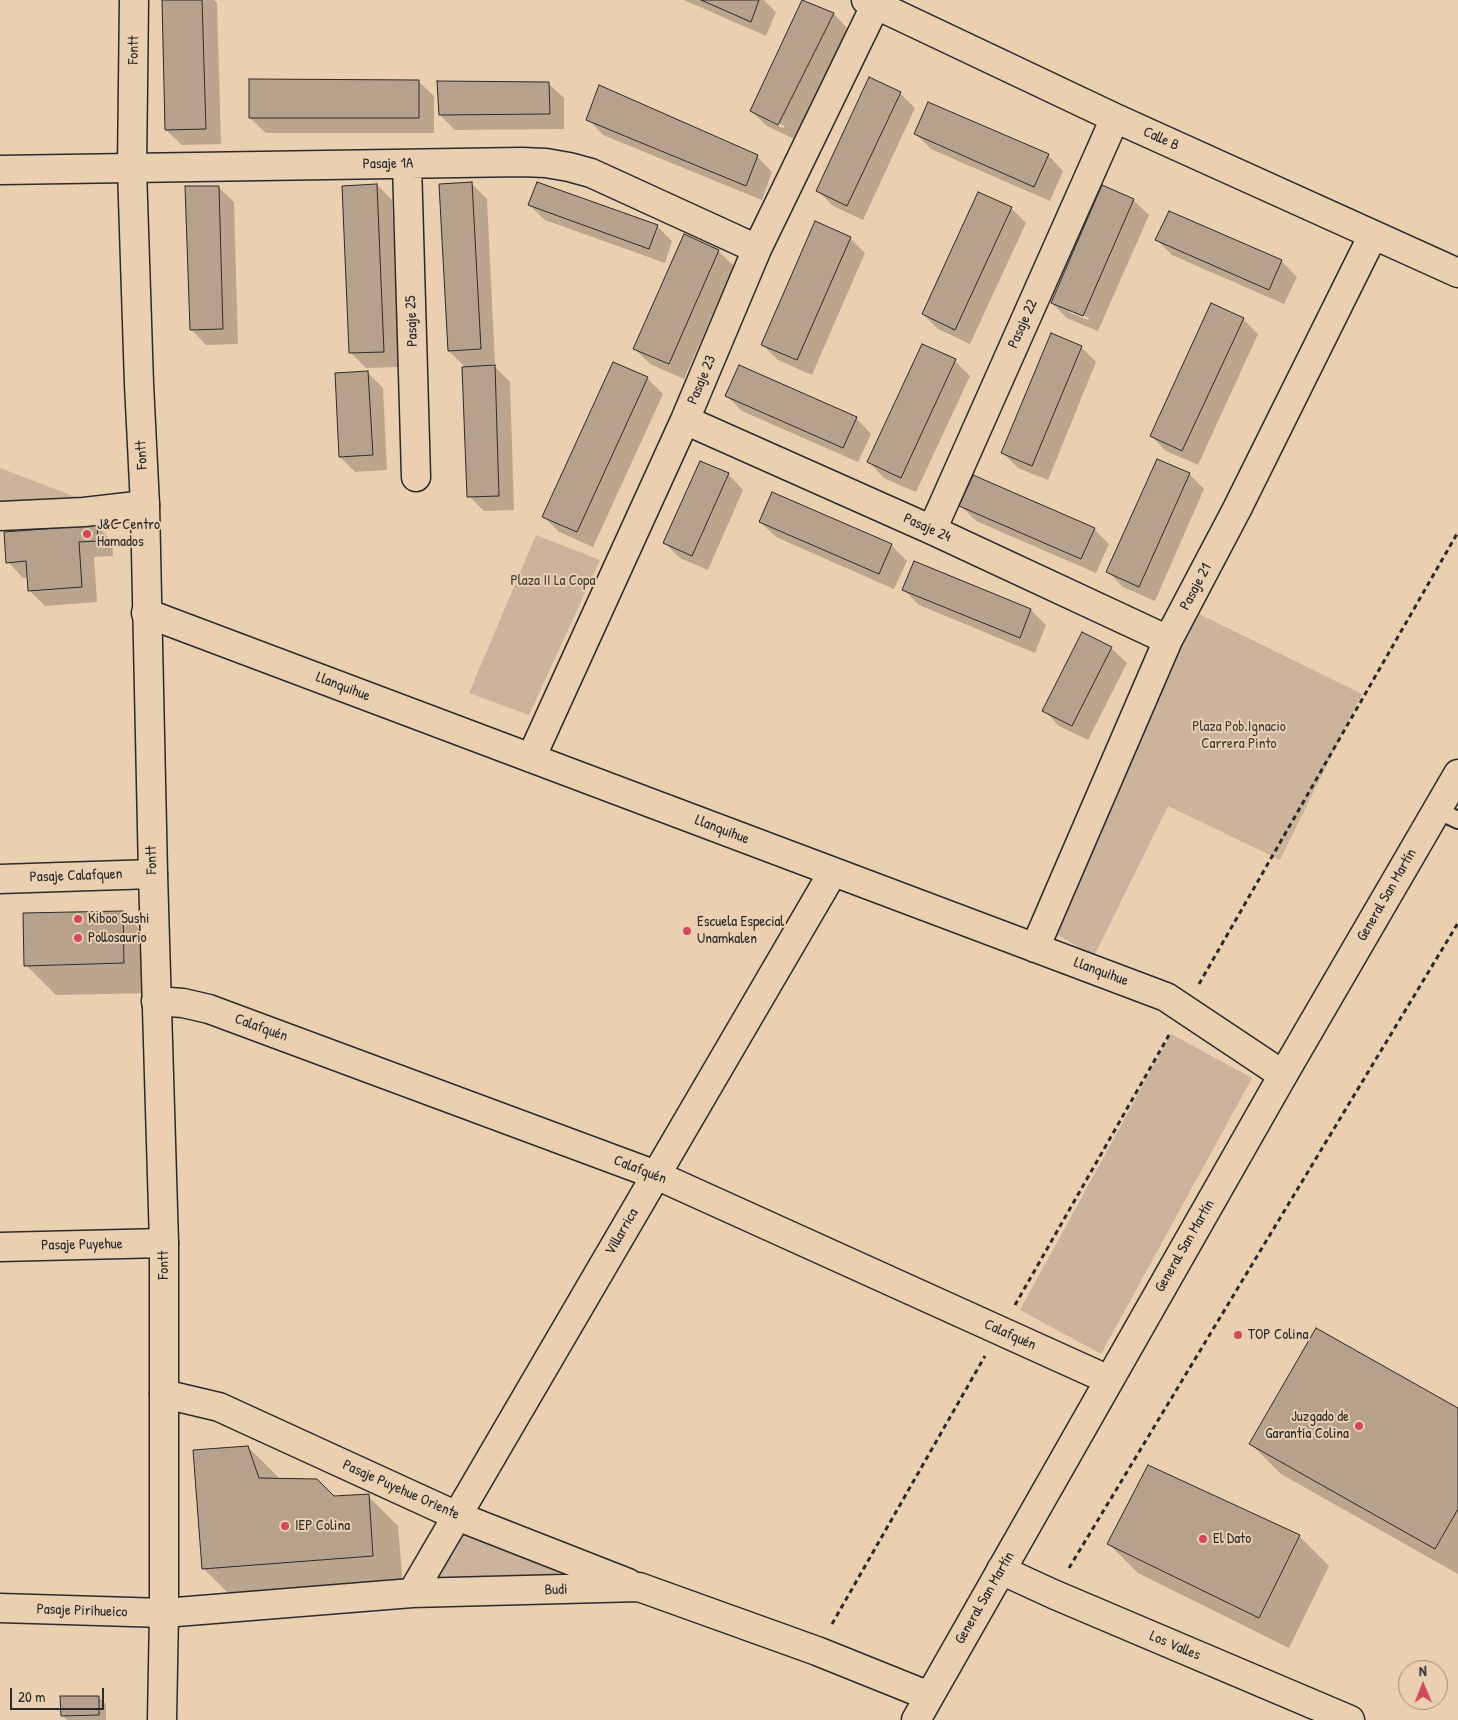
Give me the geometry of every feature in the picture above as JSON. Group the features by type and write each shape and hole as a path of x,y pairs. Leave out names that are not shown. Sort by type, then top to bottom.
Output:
{"street":[{"name":"Fontt","path":"134,0 132,169 145,506 152,874 164,1243 164,1613 162,1720"},
{"name":"Calle B","path":"871,2 1115,118 1458,273"},
{"name":"Pasaje 23","path":"531,758 685,420 757,250 871,2"},
{"name":"Pasaje 22","path":"932,530 1115,118"},
{"name":"Pasaje 1A","path":"0,170 546,163 569,167 611,182 757,250"},
{"name":"Pasaje 25","path":"407,164 416,477"},
{"name":"Pasaje 21","path":"1035,948 1168,640 1241,500 1373,235"},
{"name":"Pasaje 24","path":"685,420 932,530 1168,640"},
{"path":"0,516 84,512 145,506"},
{"name":"Llanquihue","path":"146,613 1166,996 1283,1075"},
{"name":"General San Martín","path":"916,1720 1283,1075 1448,815 1458,774"},
{"name":"Villarrica","path":"412,1593 833,872"},
{"name":"Pasaje Calafquen","path":"0,879 152,874"},
{"name":"Calafquén","path":"156,1001 183,1003 209,1009 656,1175 1109,1380"},
{"name":"Pasaje Puyehue","path":"0,1247 164,1243"},
{"name":"Pasaje Puyehue Oriente","path":"164,1394 219,1407 457,1516 639,1587"},
{"name":"Los Valles","path":"1001,1570 1053,1594 1350,1720"},
{"name":"Budi","path":"164,1613 412,1593 639,1587 817,1651 929,1696"},
{"name":"Pasaje Pirihueico","path":"0,1608 164,1613"}],"path":[{"path":"1195,991 1458,532"},
{"path":"1053,1594 1458,923"},
{"path":"1011,1312 1170,1035"},
{"path":"817,1651 986,1356"}],"green space":[{"path":"0,468 76,497 0,501"},
{"name":"Plaza II La Copa","path":"536,535 600,560 529,715 469,693"},
{"name":"Plaza Pob.Ignacio Carrera Pinto","path":"1193,611 1362,694 1280,860 1168,806 1094,956 1049,930"},
{"path":"1171,1034 1252,1078 1101,1354 1020,1310"},
{"path":"457,1528 606,1581 425,1583"}],"building":[{"path":"162,0 202,0 206,129 165,130"},
{"path":"701,0 759,0 751,22"},
{"path":"802,0 834,13 778,125 750,111"},
{"path":"869,77 901,92 847,206 816,191"},
{"path":"249,79 419,80 419,118 249,118"},
{"path":"437,81 549,82 550,114 439,115"},
{"path":"599,85 758,155 746,186 586,120"},
{"path":"928,102 1049,154 1034,187 914,134"},
{"path":"472,182 481,349 448,351 439,184"},
{"path":"537,182 658,225 649,249 528,205"},
{"path":"377,184 384,352 349,353 342,186"},
{"path":"1102,185 1134,199 1083,316 1051,303"},
{"path":"185,186 219,186 223,329 190,330"},
{"path":"978,192 1012,207 955,330 922,314"},
{"path":"1169,211 1282,260 1269,290 1155,240"},
{"path":"815,221 851,237 797,360 761,345"},
{"path":"684,234 719,250 669,364 633,349"},
{"path":"1211,303 1244,318 1182,451 1150,436"},
{"path":"1051,333 1082,346 1032,466 1001,453"},
{"path":"922,344 956,359 901,478 867,462"},
{"path":"613,362 648,377 577,532 542,517"},
{"path":"495,365 499,496 467,497 462,367"},
{"path":"739,365 857,417 843,448 725,396"},
{"path":"368,371 373,455 339,457 335,373"},
{"path":"1157,459 1190,473 1139,587 1106,572"},
{"path":"700,461 729,473 692,556 663,543"},
{"path":"973,475 1095,528 1081,559 959,506"},
{"path":"772,492 892,544 879,574 759,522"},
{"path":"97,525 98,541 79,542 82,587 28,591 26,561 6,563 4,532"},
{"path":"914,561 1031,609 1020,638 902,590"},
{"path":"1082,632 1112,647 1072,726 1042,711"},
{"path":"123,911 124,963 24,966 23,913"},
{"name":"Juzgado de Garantía Colina","path":"1316,1328 1458,1408 1458,1509 1435,1549 1249,1444"},
{"name":"IEP Colina","path":"248,1446 259,1478 317,1479 334,1496 369,1494 373,1556 202,1569 193,1450"},
{"name":"El Dato","path":"1148,1465 1300,1535 1259,1618 1107,1544"},
{"path":"60,1696 99,1696 99,1715 61,1716"}],"place":[{"name":"J&C Centro Hamados","path":"87,534"},
{"name":"Kiboo Sushi","path":"78,919"},
{"name":"Escuela Especial Unamkalen","path":"687,931"},
{"name":"Pollosaurio","path":"78,938"},
{"name":"TOP Colina","path":"1238,1335"},
{"name":"Juzgado de Garantía Colina","path":"1359,1426"},
{"name":"IEP Colina","path":"285,1526"},
{"name":"El Dato","path":"1203,1539"}]}
